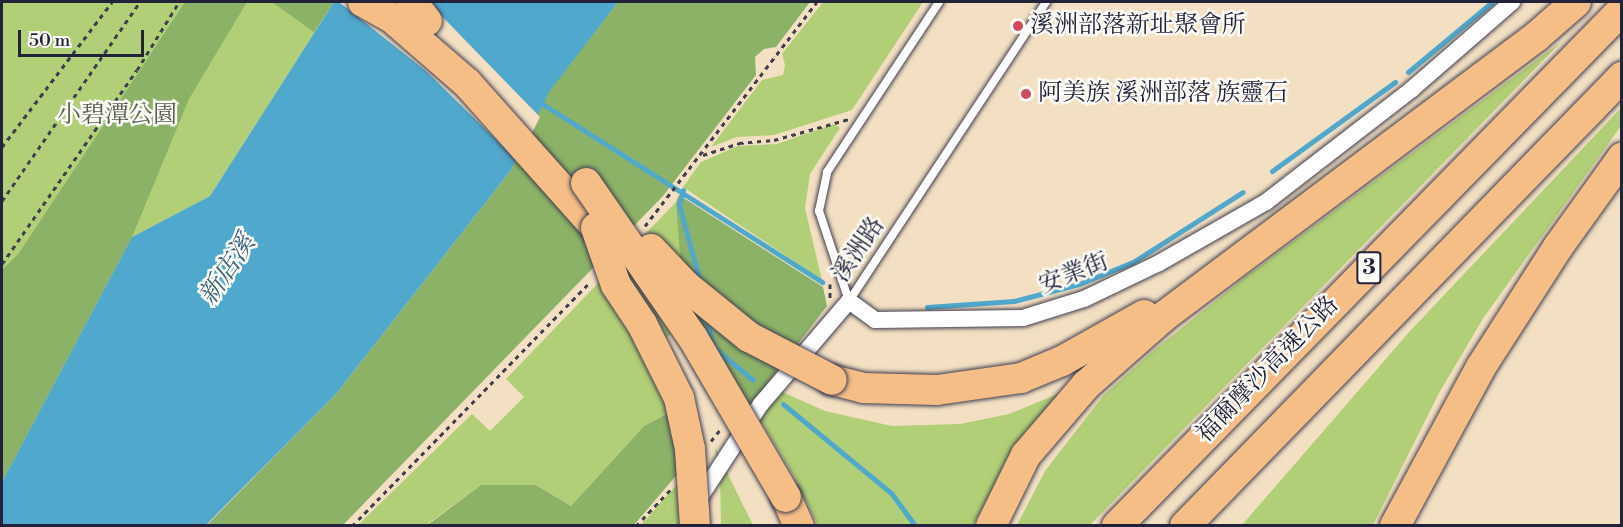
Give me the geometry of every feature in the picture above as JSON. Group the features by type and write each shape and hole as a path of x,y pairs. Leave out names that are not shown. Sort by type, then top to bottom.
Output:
{"highway":[{"path":"363,2 392,18 467,83 596,228 697,375 778,509 799,525"},
{"path":"400,2 420,11 474,64 686,286 749,337 832,380 863,388 937,390 1021,378 1112,335 1246,251"},
{"path":"992,525 1026,455 1086,386 1163,317 1246,251 1536,37 1576,2"},
{"name":"福爾摩沙高速公路","path":"1117,525 1622,10"},
{"name":"福爾摩沙高速公路","path":"1185,525 1622,77"},
{"path":"1395,525 1481,367 1558,247 1622,158"},
{"path":"586,183 693,338 778,509"},
{"path":"596,228 616,285 642,324 679,398 690,449 695,525"}],"street":[{"name":"安業街","path":"849,301 875,320 1023,318 1084,299 1159,263 1266,202 1412,88 1512,2"},
{"path":"682,525 761,404 849,301"}],"lane":[{"name":"溪洲路","path":"849,301 819,211 827,172 939,2"},
{"name":"溪洲路","path":"849,301 1046,2"}],"path":[{"path":"2,147 112,2"},
{"path":"2,201 140,2"},
{"path":"3,262 137,70 179,2"},
{"path":"702,155 739,143 774,140 846,117 858,125"}],"green space":[{"name":"小碧潭公園","path":"2,2 334,2 210,196 132,237 2,482"},
{"path":"185,2 247,2 189,99 132,237 2,482 2,270 19,253"},
{"path":"272,2 334,2 314,32"},
{"path":"618,2 810,2 776,47 764,49 755,57 756,75 663,196 343,525 206,526 336,394 511,170 549,91"},
{"path":"823,2 923,2 852,110 774,135 737,137 711,147 762,80 783,75 785,65 782,54"},
{"path":"1561,42 1090,525 1017,525 1045,471 1103,396 1153,351 1248,275"},
{"path":"1621,108 1621,126 1484,317 1439,393 1373,525 1242,525 1410,331"},
{"path":"834,124 840,128 810,174 805,208 822,280 683,187 701,162 738,146 777,144"},
{"path":"679,195 823,287 827,306 746,411 670,291 681,269 676,202"},
{"path":"676,202 688,320 647,354 672,411 644,426 571,506 536,485 481,485 426,525 357,526 472,414 490,431 524,397 506,379"},
{"path":"721,353 760,382 825,411 892,426 960,424 1009,414 1065,391 1012,454 973,525 818,525 796,480"},
{"path":"672,411 686,464 634,525 426,526 481,485 536,485 571,506 644,426"},
{"path":"715,447 753,525 721,525 720,476"},
{"path":"688,472 680,525 640,526"}],"water":[{"name":"新店溪","path":"334,2 618,2 549,92 511,170 336,394 206,525 2,525 2,482 132,237 210,196"}],"pier":[{"path":"339,2 428,2 540,117 518,161 426,71"}],"waterway":[{"path":"1408,72 1492,2"},
{"path":"1272,171 1395,82"},
{"path":"538,101 822,282"},
{"path":"683,190 679,205 700,282"},
{"path":"927,307 1014,301 1079,284 1133,262 1243,192"},
{"path":"707,317 712,346 753,380"},
{"path":"783,404 892,494 915,526"}],"place":[{"name":"溪洲部落新址聚會所","path":"1018,26"},
{"name":"阿美族 溪洲部落 族靈石","path":"1026,94"}]}
